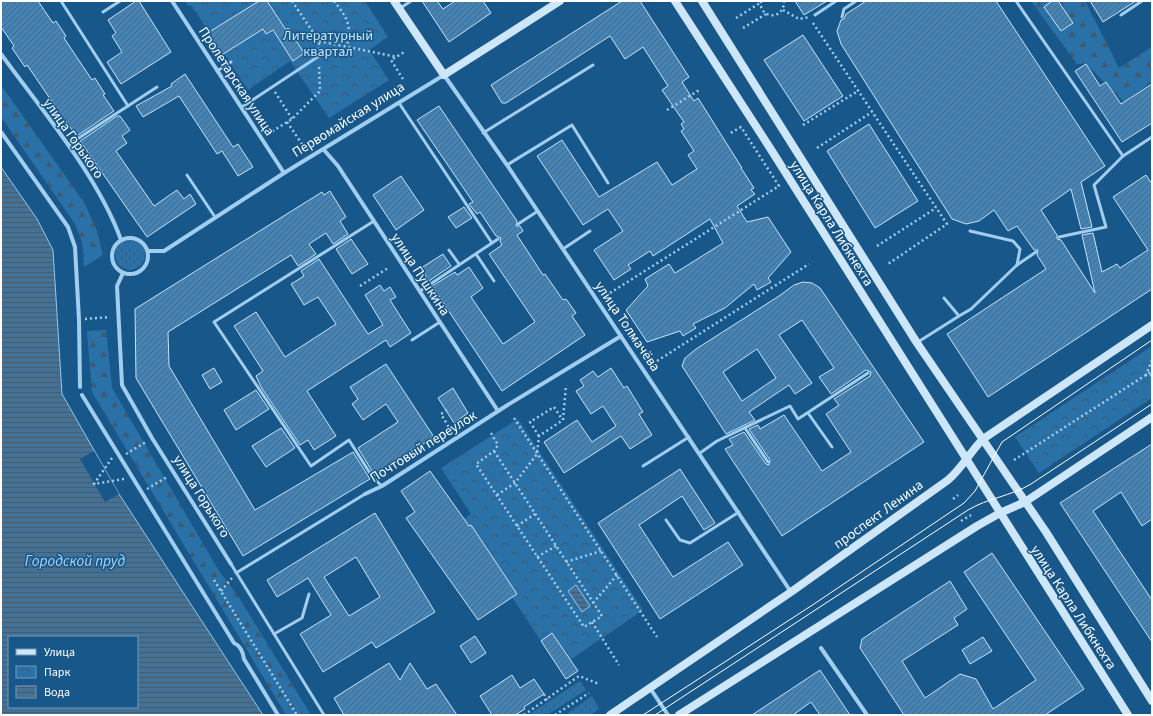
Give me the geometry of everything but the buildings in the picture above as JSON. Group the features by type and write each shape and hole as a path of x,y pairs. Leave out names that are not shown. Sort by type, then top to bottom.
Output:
{"main road":[{"path":"394,1 444,75"},
{"name":"Первомайская улица","path":"444,75 560,1"},
{"name":"улица Карла Либкнехта","path":"675,1 1128,715"},
{"name":"улица Карла Либкнехта","path":"702,1 917,343 1026,502 1152,701"},
{"name":"проспект Ленина","path":"610,715 791,592 948,480 961,469 966,459 983,439 1152,325"},
{"path":"679,715 1000,513 1026,502 1152,417"}],"street":[{"name":"Пролетарская улица","path":"172,1 284,173"},
{"name":"улица Горького","path":"1,54 68,145 103,200 121,240"},
{"name":"Первомайская улица","path":"148,251 164,251 284,173 324,150 444,75"},
{"name":"улица Толмачёва","path":"444,75 538,211 791,592"},
{"path":"1,132 68,227 75,247 79,320 80,387"},
{"name":"улица Пушкина","path":"324,150 338,166 498,411"},
{"path":"132,238 137,239 142,242 148,251 147,263 144,268 134,273 118,270 112,260 113,248 121,240 132,238"},
{"name":"улица Горького","path":"123,272 117,286 122,385 152,438 231,564"},
{"name":"Почтовый переулок","path":"365,494 382,486 498,411 621,336"},
{"path":"82,395 234,643 238,645 243,652 244,659 278,715"},
{"path":"821,648 867,715"},
{"path":"650,688 668,715"}],"lane":[{"path":"61,1 128,106"},
{"path":"103,12 120,1"},
{"path":"400,9 411,1"},
{"path":"815,15 836,1"},
{"path":"842,17 844,9 856,1"},
{"path":"1016,1 1123,156"},
{"path":"1121,15 1142,1"},
{"path":"242,107 320,56"},
{"path":"217,71 231,62"},
{"path":"483,133 593,65"},
{"path":"68,145 156,87"},
{"path":"399,103 492,243"},
{"path":"507,165 572,125 608,183"},
{"path":"1059,237 1106,227 1094,185 1123,156 1152,137"},
{"path":"187,175 215,217"},
{"path":"518,224 538,211"},
{"path":"374,221 214,322 311,466 349,440 373,478 382,486"},
{"path":"563,249 590,231"},
{"path":"970,231 1013,241 1020,249 1017,265"},
{"path":"420,291 498,239"},
{"path":"449,250 459,264"},
{"path":"917,343 971,309 1017,265 1036,252"},
{"path":"476,254 494,281"},
{"path":"944,298 959,316"},
{"path":"412,340 440,322"},
{"path":"700,453 717,441 790,406 798,420 868,373"},
{"path":"808,413 832,447"},
{"path":"745,428 768,462"},
{"path":"643,466 689,437"},
{"name":"Почтовый переулок","path":"236,573 365,494"},
{"path":"666,520 680,540 690,543 739,512"},
{"name":"улица Горького","path":"231,564 324,715"},
{"path":"274,634 302,618 309,594"}],"path":[{"path":"268,134 292,118 320,91 319,41 292,1"},
{"path":"334,1 348,20 350,32 348,46"},
{"path":"736,18 761,2 762,10 766,14 772,16 778,14 783,10 784,1"},
{"path":"783,10 799,19 810,18"},
{"path":"743,28 766,14"},
{"path":"807,14 947,224 888,264"},
{"path":"319,41 397,56"},
{"path":"403,79 391,60 406,51"},
{"path":"272,88 292,118"},
{"path":"667,110 701,89"},
{"path":"803,125 858,91"},
{"path":"817,148 872,112"},
{"path":"287,122 302,144"},
{"path":"610,293 779,186 741,127 729,134"},
{"path":"877,246 936,208"},
{"path":"657,361 809,264"},
{"path":"360,286 388,268"},
{"path":"79,320 118,316"},
{"path":"1146,375 1152,360"},
{"path":"1014,460 1152,371"},
{"path":"1146,375 1152,375"},
{"path":"563,420 566,385"},
{"path":"497,495 515,484 537,454 539,436 530,422 554,407 563,420"},
{"path":"446,410 441,414 451,430"},
{"path":"514,418 658,637"},
{"path":"539,436 563,420"},
{"path":"491,433 498,445 494,451 476,464 584,628 602,616 494,451"},
{"path":"120,457 152,438"},
{"path":"112,458 94,484 124,478"},
{"path":"142,492 174,473"},
{"path":"953,499 958,495"},
{"path":"517,526 535,514"},
{"path":"961,521 972,515"},
{"path":"537,557 556,546"},
{"path":"566,562 601,551"},
{"path":"221,591 236,573"},
{"path":"593,603 617,575"},
{"path":"214,580 297,715"},
{"path":"592,622 620,665"},
{"path":"524,715 579,676 599,684"},
{"path":"555,715 588,693"},
{"path":"544,694 547,700"}],"green space":[{"name":"Литературный квартал","path":"185,1 365,1 388,37 369,50 389,80 329,118 290,61 248,90 224,54 220,56 206,34 209,32 191,5 188,6"},
{"path":"1031,1 1085,1 1119,68 1152,47 1152,82 1124,102 1086,64 1077,64"},
{"path":"1,85 85,204 97,231 103,255 84,267 82,242 75,224 1,117"},
{"path":"130,240 140,245 145,255 140,265 130,270 120,265 115,255 120,245"},
{"path":"106,330 112,388 219,571 238,596 311,715 286,715 92,392 87,331"},
{"path":"1152,346 1152,398 1039,473 1015,437"},
{"path":"518,419 643,610 570,660 552,633 541,641 462,521 471,514 441,468"},
{"path":"580,681 586,690 547,715 528,715"},
{"path":"592,696 599,709 590,715 568,715 568,713"}],"water":[{"name":"Городской пруд","path":"1,167 37,219 53,250 62,394 119,494 263,715 1,715"},
{"path":"576,585 590,606 582,612 568,591"}],"pier":[{"path":"94,451 119,494 105,502 80,459"}],"tram line":[{"path":"643,715 814,604 964,503 975,491 1002,442 1152,340"},
{"path":"655,715 968,510 1031,484 1152,404"}]}
